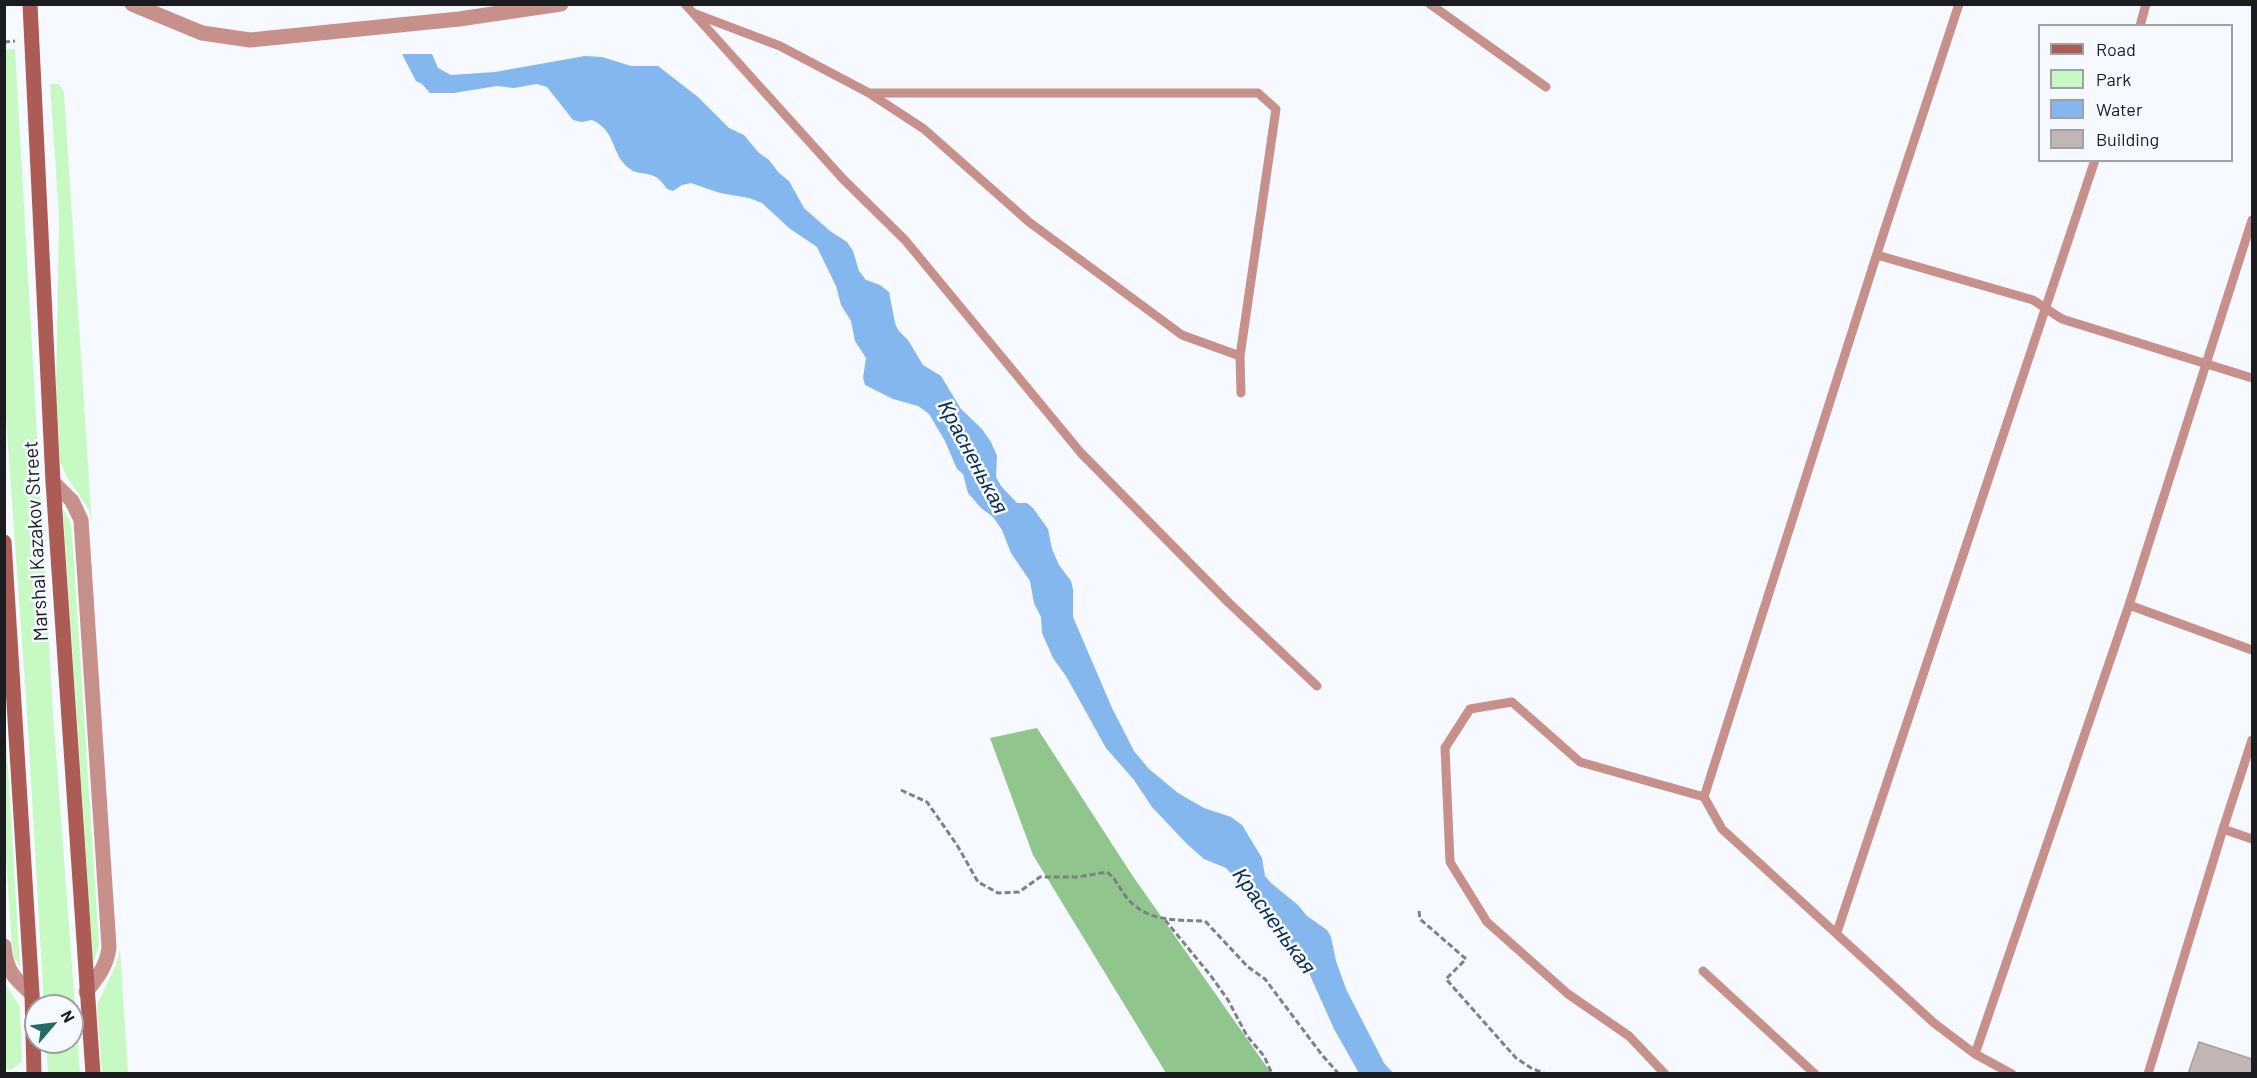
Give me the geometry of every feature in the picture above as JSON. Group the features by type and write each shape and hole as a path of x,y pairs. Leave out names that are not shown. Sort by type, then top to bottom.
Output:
{"main road":[{"name":"Marshal Kazakov Street","path":"30,4 52,482 93,1074"},
{"name":"Marshal Kazakov Street","path":"4,542 32,993 34,1074"}],"street":[{"path":"132,4 202,33 250,40 459,20 512,8 561,4"},
{"path":"52,482 78,510 84,556 109,947 104,968 86,992"},
{"path":"4,946 8,967 14,977 32,993"}],"lane":[{"path":"1430,4 1546,87"},
{"path":"1704,797 1959,4"},
{"path":"2141,24 2146,4"},
{"path":"688,8 780,46 869,93 924,129 1029,222 1182,335 1240,356"},
{"path":"688,8 843,179 905,240 1081,453 1229,603 1317,686"},
{"path":"869,93 1258,93 1276,109 1240,356 1241,393"},
{"path":"1837,932 2095,162"},
{"path":"1975,1054 2129,605 2253,220"},
{"path":"1877,255 2033,300 2062,319 2253,378"},
{"path":"2129,605 2253,650"},
{"path":"1665,1074 1629,1036 1568,994 1487,922 1450,862 1444,748 1470,709 1512,702 1580,762 1704,797 1722,829 1934,1023 1975,1054 2012,1074"},
{"path":"2148,1074 2223,829 2253,740"},
{"path":"2223,829 2253,839"},
{"path":"1704,971 1815,1074"}],"path":[{"path":"226,4 260,4"},
{"path":"375,4 382,4"},
{"path":"4,42 15,41"},
{"path":"901,790 927,802 957,844 978,882 998,893 1019,892 1040,877 1078,878 1107,872 1142,913 1165,920 1205,921 1248,967 1265,979 1339,1074"},
{"path":"1419,911 1420,919 1466,959 1446,979 1516,1058 1546,1074"},
{"path":"1165,920 1228,1000 1247,1036 1264,1056 1272,1074"}],"green space":[{"path":"15,49 53,713 74,994 43,994 27,713 5,403 4,50"},
{"path":"50,84 59,84 64,92 92,526 89,510 65,474 60,460 56,391 59,216"},
{"path":"63,509 70,520 72,534 99,945 93,964"},
{"path":"5,719 20,968 14,957 12,944 4,833"},
{"path":"1037,728 1132,875 1271,1073 1166,1073 1033,855 990,738"},
{"path":"120,949 128,1073 102,1073 97,1005 116,965"},
{"path":"5,983 20,1007 22,1062 12,1069 5,1070"},
{"path":"47,1054 79,1054 80,1073 48,1073"}],"water":[{"name":"Красненькая","path":"402,54 432,54 438,68 451,75 495,72 585,56 602,57 631,66 658,66 698,97 729,128 744,135 759,153 769,160 789,181 804,208 830,231 847,242 853,251 859,271 866,280 880,285 889,292 898,330 908,340 923,365 941,376 961,409 982,429 991,442 997,456 996,477 1001,486 1017,503 1027,503 1033,508 1048,529 1052,549 1059,565 1071,581 1073,617 1112,708 1134,751 1149,769 1178,793 1204,808 1231,817 1242,825 1262,858 1265,876 1307,916 1327,930 1346,989 1384,1063 1393,1073 1359,1073 1334,1029 1309,973 1272,918 1226,868 1204,859 1187,844 1152,807 1134,780 1106,748 1066,676 1053,658 1042,633 1041,617 1034,603 1030,581 1011,553 1002,530 993,517 981,508 968,493 963,474 957,469 945,441 929,414 918,406 893,399 865,385 863,378 866,358 855,341 851,321 841,305 836,286 817,247 789,228 762,203 691,183 682,185 673,191 667,189 653,175 635,172 619,157 610,137 600,125 592,120 581,122 573,120 547,87 537,84 514,88 497,86 454,93 430,93 416,81"}],"building":[{"path":"2199,1042 2252,1059 2252,1074 2188,1074"}]}
